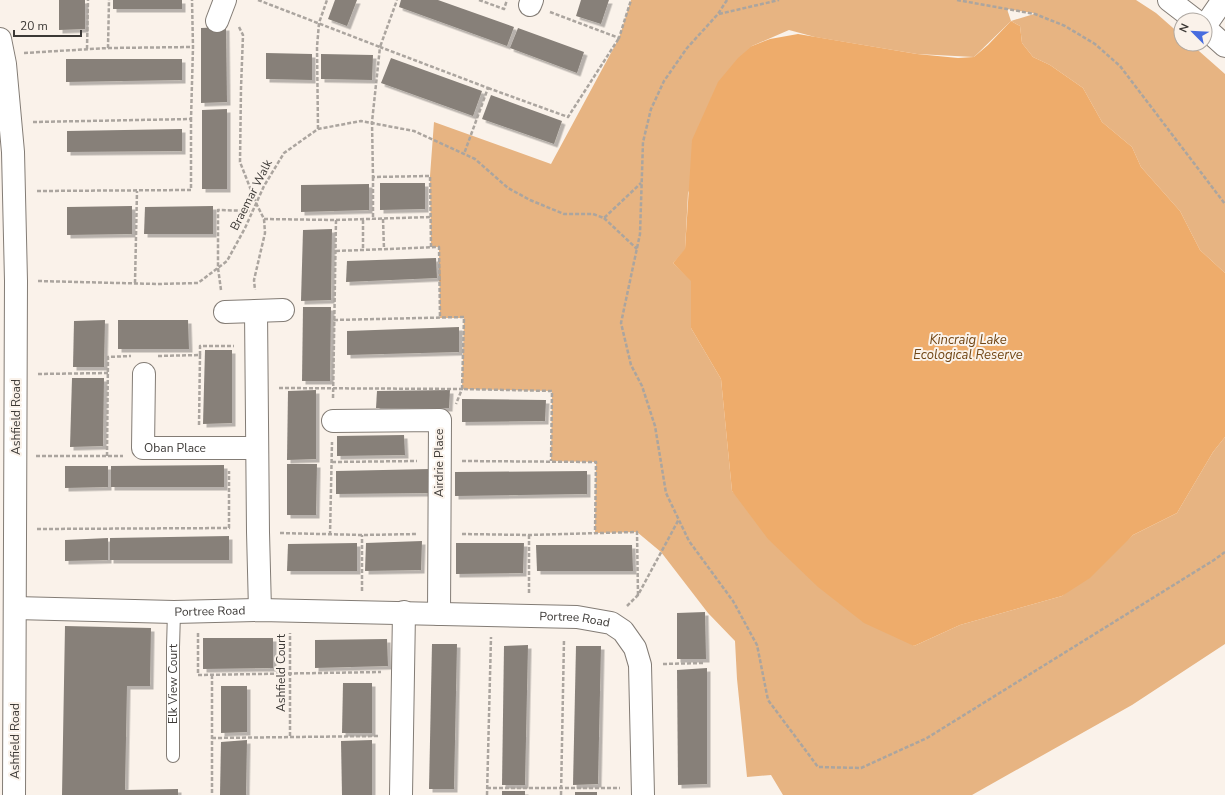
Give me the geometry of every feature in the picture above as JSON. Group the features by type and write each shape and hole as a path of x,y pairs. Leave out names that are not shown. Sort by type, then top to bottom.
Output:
{"street":[{"path":"225,0 227,21"},
{"path":"1169,0 1185,12"},
{"path":"1213,16 1224,0"},
{"path":"1213,35 1225,46"},
{"name":"Ashfield Road","path":"2,47 13,152 16,280 14,795"},
{"path":"225,312 282,310"},
{"path":"256,311 260,610"},
{"name":"Oban Place","path":"144,374 143,448 258,448"},
{"name":"Airdrie Place","path":"333,421 440,420 439,614"},
{"name":"Portree Road","path":"15,608 174,612 290,610 492,614 564,617 611,622 623,631 635,648 640,665 643,791"},
{"path":"401,795 404,612"}],"lane":[{"name":"Elk View Court","path":"173,756 174,612"}],"path":[{"path":"87,49 88,0"},
{"path":"108,48 109,0"},
{"path":"14,190 191,190 193,47 192,0"},
{"path":"258,0 568,117 619,38 631,0"},
{"path":"318,129 317,47 319,23 328,0"},
{"path":"373,220 372,122 380,47 397,0"},
{"path":"480,0 504,9 507,0"},
{"path":"727,0 718,14 688,48 664,81 651,109 643,142 640,234 621,323 631,365 642,386 655,426 666,493 689,541 733,601 757,645 768,700 818,767 861,768 927,738 1225,552"},
{"path":"718,14 779,0"},
{"path":"957,0 1035,14 1065,26 1095,44 1120,66 1225,204"},
{"path":"531,2 619,38"},
{"path":"227,21 243,35 240,162 264,219 265,233 254,280 256,311"},
{"path":"2,47 87,49 193,47"},
{"path":"464,154 488,88"},
{"path":"10,122 191,118"},
{"name":"Braemar Walk","path":"16,280 135,284 198,283 227,261 245,228 264,186 284,153 318,129 361,121 414,131 475,159 508,188 530,200 564,214 593,214 604,218"},
{"path":"373,177 430,176 431,247"},
{"path":"637,249 604,218 642,183"},
{"path":"135,284 137,190"},
{"path":"225,312 218,268 218,210 252,211"},
{"path":"264,219 373,220 431,217"},
{"path":"383,219 384,249"},
{"path":"330,535 336,220"},
{"path":"363,220 363,250"},
{"path":"336,251 440,247 440,318"},
{"path":"334,320 464,317 462,389 454,408 440,420"},
{"path":"200,355 200,346 257,345"},
{"path":"16,374 108,373"},
{"path":"257,388 552,391 551,461"},
{"path":"16,456 130,456"},
{"path":"332,462 596,462 595,534"},
{"path":"15,529 229,528 229,465"},
{"path":"258,532 330,535 529,535 637,532 638,595 679,519"},
{"path":"362,535 362,612"},
{"path":"529,535 529,616"},
{"name":"Ashfield Court","path":"290,610 290,736"},
{"path":"198,611 198,675 403,672"},
{"path":"486,795 492,614"},
{"path":"561,795 564,617"},
{"path":"640,665 703,663"},
{"path":"212,675 212,795"},
{"path":"212,738 401,736"},
{"path":"487,788 562,788 643,791"}],"shaded area":[{"path":"631,0 1136,0 1156,13 1173,28 1173,52 1200,52 1225,74 1225,273 1200,250 1180,211 1141,167 1132,147 1102,122 1083,88 1050,65 1033,57 1022,43 1020,26 1011,21 974,57 917,54 815,37 789,30 752,46 688,193 685,250 673,263 691,280 691,328 721,379 732,491 914,646 960,625 1062,596 1133,535 1177,513 1213,452 1225,437 1225,644 1132,705 972,795 783,795 771,775 747,777 737,679 735,641 708,613 661,552 637,532 595,533 596,462 551,461 552,391 462,389 464,318 440,318 439,247 431,247 430,176 434,122 551,164 619,38","holes":["1007,9 1033,13 1034,14 1011,21"]}],"water":[{"name":"Kincraig Lake Ecological Reserve","path":"1011,21 1020,26 1022,43 1033,57 1050,65 1083,88 1102,122 1132,147 1141,167 1180,211 1200,250 1225,273 1225,437 1213,452 1177,513 1133,535 1090,578 1062,596 960,625 914,646 864,623 818,587 768,539 732,491 721,379 691,328 691,281 673,263 685,249 692,140 718,82 738,58 752,46 770,39 798,34 917,54 958,58 974,57"}],"building":[{"path":"59,0 85,0 85,29 59,30"},
{"path":"113,0 182,0 182,9 113,9"},
{"path":"335,0 357,0 347,26 328,19"},
{"path":"401,0 438,0 514,27 507,46 399,7"},
{"path":"581,0 609,0 601,24 576,16"},
{"path":"226,27 227,102 201,103 201,28"},
{"path":"518,28 584,52 577,73 510,48"},
{"path":"266,53 312,54 312,80 266,79"},
{"path":"321,54 373,55 372,80 321,79"},
{"path":"391,58 482,91 473,116 381,83"},
{"path":"66,59 182,59 182,80 66,82"},
{"path":"491,95 562,121 554,144 482,119"},
{"path":"227,109 227,189 202,189 202,110"},
{"path":"182,129 182,151 67,152 67,131"},
{"path":"380,183 425,183 425,209 380,210"},
{"path":"369,184 369,210 301,212 301,185"},
{"path":"132,206 132,234 67,235 67,207"},
{"path":"213,206 213,234 144,234 145,207"},
{"path":"332,229 331,300 301,301 303,230"},
{"path":"436,258 437,278 346,282 347,261"},
{"path":"303,307 331,307 330,381 302,381"},
{"path":"105,320 104,367 73,367 74,321"},
{"path":"118,320 188,320 189,349 118,349"},
{"path":"459,327 459,352 347,355 347,331"},
{"path":"205,350 232,350 232,423 203,424"},
{"path":"72,378 104,378 103,446 70,447"},
{"path":"316,390 316,459 287,460 288,391"},
{"path":"450,390 449,408 376,408 377,391"},
{"path":"462,399 546,400 545,421 462,422"},
{"path":"404,435 405,455 337,456 337,436"},
{"path":"287,464 317,464 316,515 287,515"},
{"path":"224,465 224,487 111,487 111,466"},
{"path":"65,466 108,466 108,487 65,488"},
{"path":"430,469 430,493 336,494 336,471"},
{"path":"587,471 587,494 455,496 455,472"},
{"path":"229,536 229,560 110,560 110,538"},
{"path":"108,538 108,560 65,561 65,540"},
{"path":"422,541 421,570 365,571 366,543"},
{"path":"357,543 357,571 287,571 288,544"},
{"path":"456,543 524,543 523,573 456,574"},
{"path":"536,545 632,545 633,571 537,571"},
{"path":"705,612 706,659 677,659 677,613"},
{"path":"65,626 151,628 150,686 127,686 125,790 178,789 178,795 62,795"},
{"path":"203,638 273,638 273,668 203,669"},
{"path":"387,639 388,666 315,668 315,640"},
{"path":"432,644 457,644 454,789 429,789"},
{"path":"528,645 525,785 502,785 504,646"},
{"path":"576,646 601,646 598,784 573,785"},
{"path":"707,668 707,784 678,785 677,670"},
{"path":"343,683 372,683 372,733 342,733"},
{"path":"221,686 247,686 247,732 221,733"},
{"path":"247,740 246,795 220,795 221,742"},
{"path":"372,740 372,795 342,795 341,741"},
{"path":"502,791 525,791 525,795 502,795"},
{"path":"575,792 597,792 597,795 575,795"}]}
